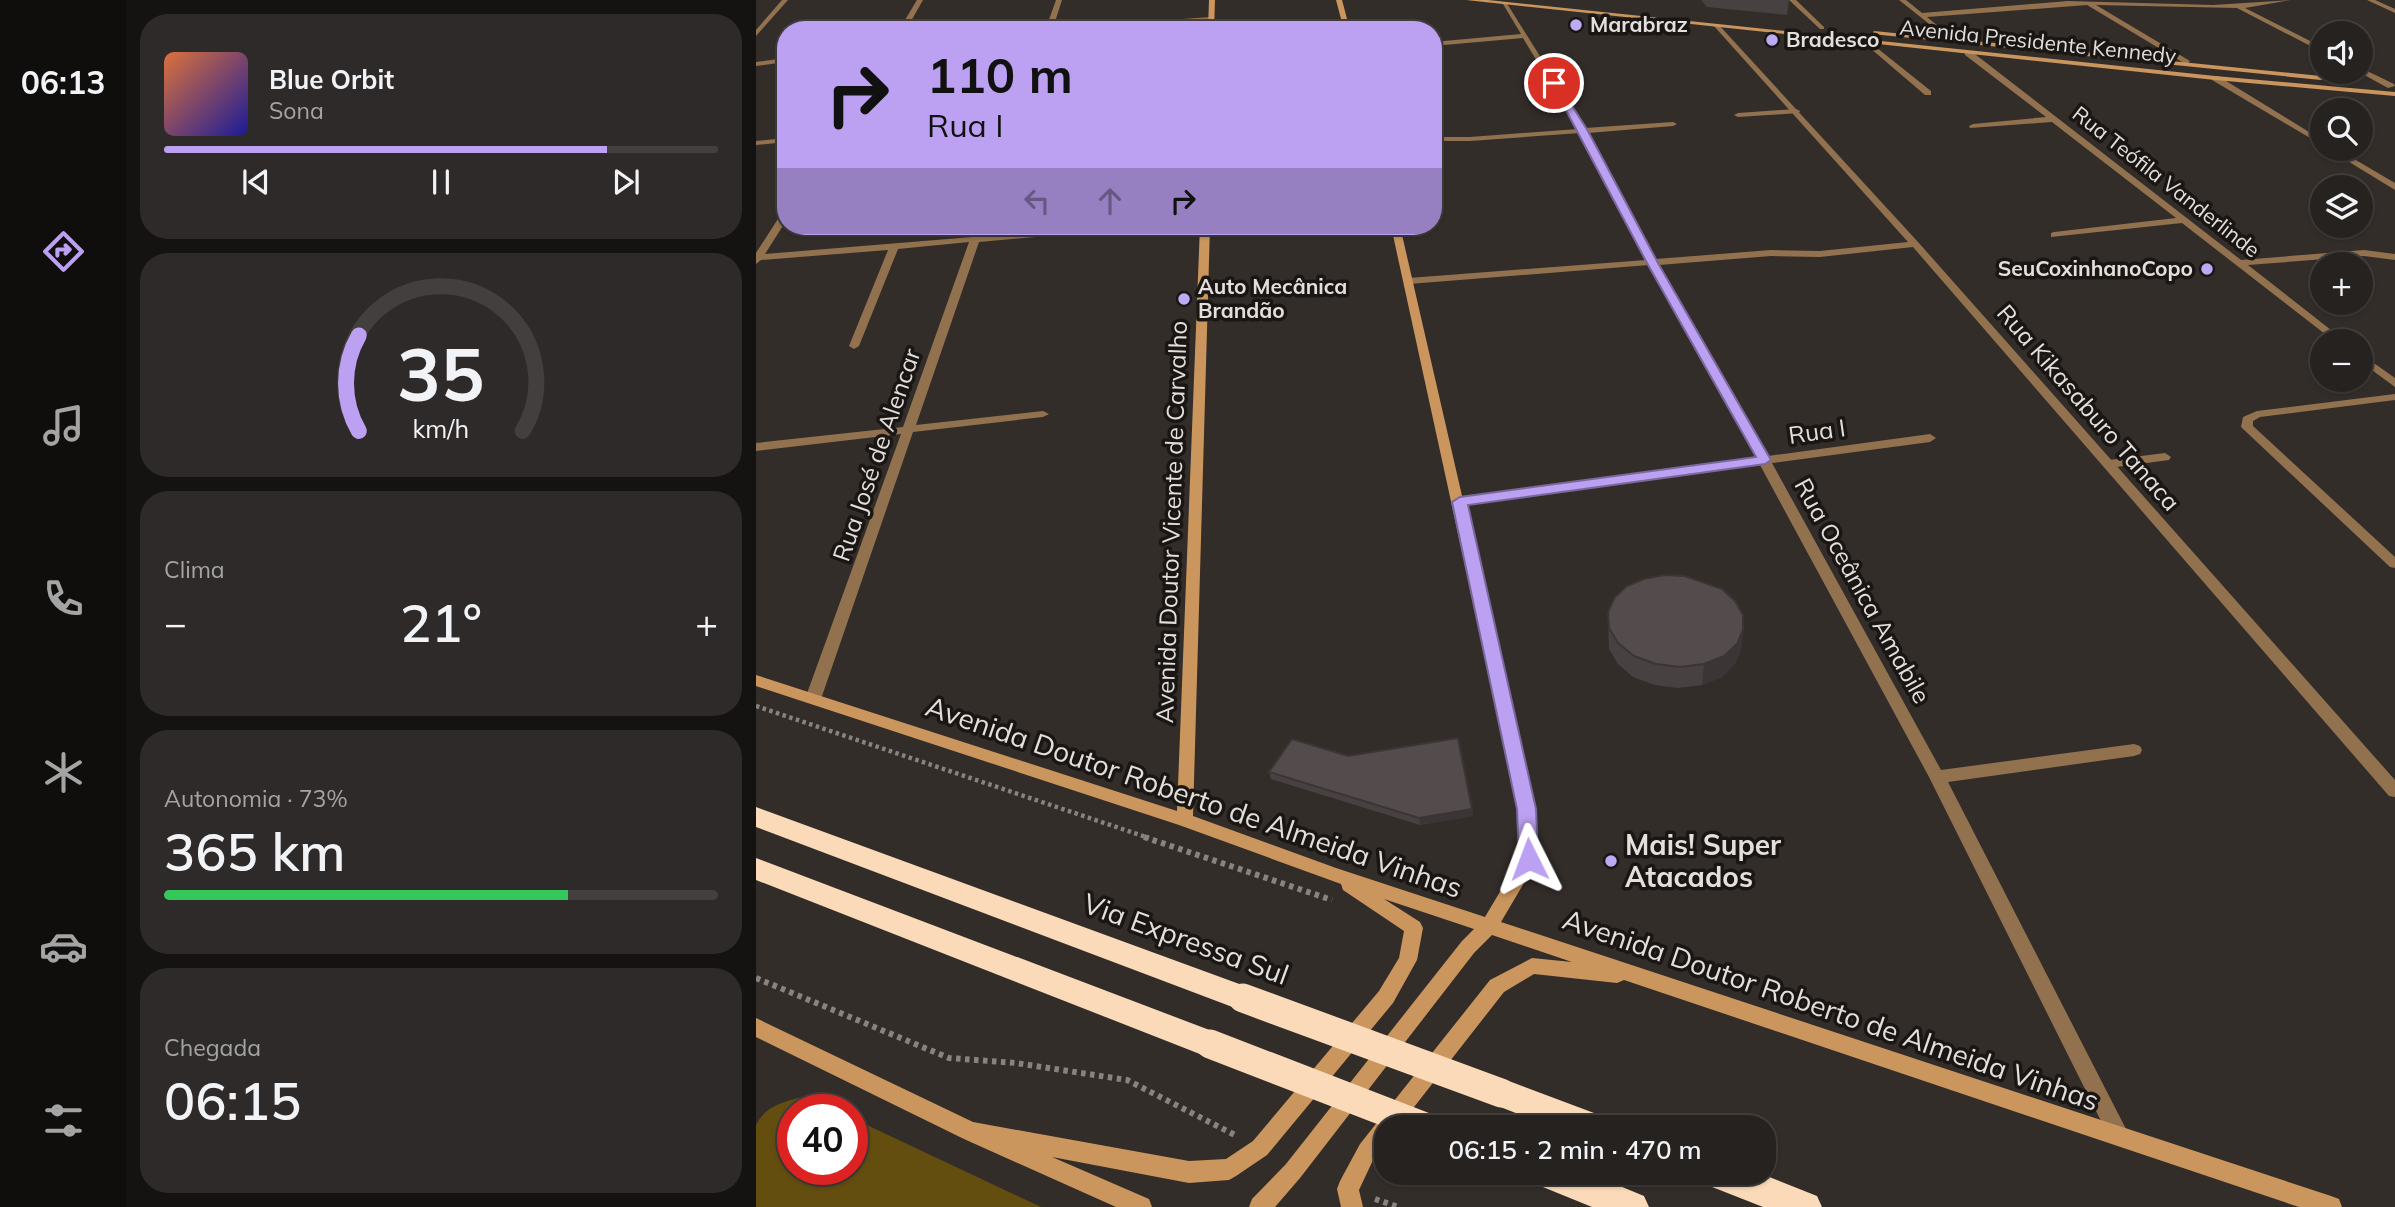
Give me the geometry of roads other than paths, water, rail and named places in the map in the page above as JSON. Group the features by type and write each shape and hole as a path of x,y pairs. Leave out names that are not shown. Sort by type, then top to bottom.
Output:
{"highway":[{"name":"Via Expressa Sul","path":"756,817 1559,1115"},
{"path":"756,869 1394,1115"},
{"path":"1577,1185 1633,1207"},
{"path":"1748,1185 1806,1207"}],"main road":[{"path":"1211,19 1212,0"},
{"path":"1339,0 1345,21"},
{"name":"Avenida Presidente Kennedy","path":"1469,0 1968,53 2395,94"},
{"name":"Avenida Presidente Kennedy","path":"1539,0 2187,63 2393,86"},
{"path":"1968,53 1971,49 1982,48 2054,53 2066,51"},
{"path":"2058,62 2173,68 2187,63"},
{"name":"Avenida Doutor Vicente de Carvalho","path":"1185,820 1205,235"},
{"path":"1260,1207 1293,1171 1468,947 1489,926 1529,859 1526,809 1460,502 1398,235"},
{"name":"Avenida Doutor Roberto de Almeida Vinhas","path":"756,680 1185,820 1332,874 2331,1207"},
{"path":"971,1132 1189,1172 1228,1169 1260,1148 1386,997 1408,960 1414,928 1332,874"},
{"path":"1395,1115 1497,986 1520,972 1532,966 1643,977"},
{"path":"756,1027 971,1132 1141,1207"},
{"path":"1350,1198 1367,1151 1374,1142"}],"street":[{"path":"756,34 785,0"},
{"path":"907,21 920,0"},
{"path":"1052,21 1059,0"},
{"path":"1792,0 1822,28"},
{"path":"1902,0 1952,40"},
{"path":"2226,0 2310,44"},
{"path":"1922,16 2085,1 2180,8 2239,7 2288,0"},
{"path":"2370,0 2395,11"},
{"path":"2085,1 2187,63"},
{"name":"Rua Oceânica Amabile","path":"1506,4 1583,131 1937,777 2119,1136"},
{"path":"1182,21 1211,19"},
{"name":"Rua Kikasaburo Tanaca","path":"1716,25 1915,244 2395,791"},
{"path":"1442,43 1525,36"},
{"path":"1865,41 1928,93"},
{"name":"Rua Teófila Vanderlinde","path":"1968,53 2324,329"},
{"path":"756,64 777,61"},
{"path":"2373,76 2393,86"},
{"path":"2215,78 2310,136"},
{"path":"1738,115 1796,111"},
{"path":"1973,126 2053,119"},
{"path":"1442,139 1673,124"},
{"path":"756,142 777,141"},
{"path":"2352,161 2395,187"},
{"path":"2054,234 2183,220"},
{"path":"757,259 777,228"},
{"name":"Rua José de Alencar","path":"813,699 977,235"},
{"path":"757,259 1022,235"},
{"path":"1409,281 1771,253 1820,254 1915,244"},
{"path":"854,346 894,246"},
{"path":"2239,263 2364,253 2395,257"},
{"path":"2373,367 2395,384"},
{"path":"2395,397 2257,414 2247,419 2247,427 2395,564"},
{"path":"756,447 1043,414"},
{"name":"Rua I","path":"1460,502 1930,438"},
{"path":"2109,464 2165,457"},
{"path":"1937,777 2134,750"}],"place":[{"name":"Marabraz","path":"1576,25"},
{"name":"Bradesco","path":"1772,40"},
{"name":"SeuCoxinhanoCopo","path":"2207,269"},
{"name":"Auto Mecânica Brandão","path":"1184,299"},
{"name":"Mais! Super Atacados","path":"1611,861"}]}
